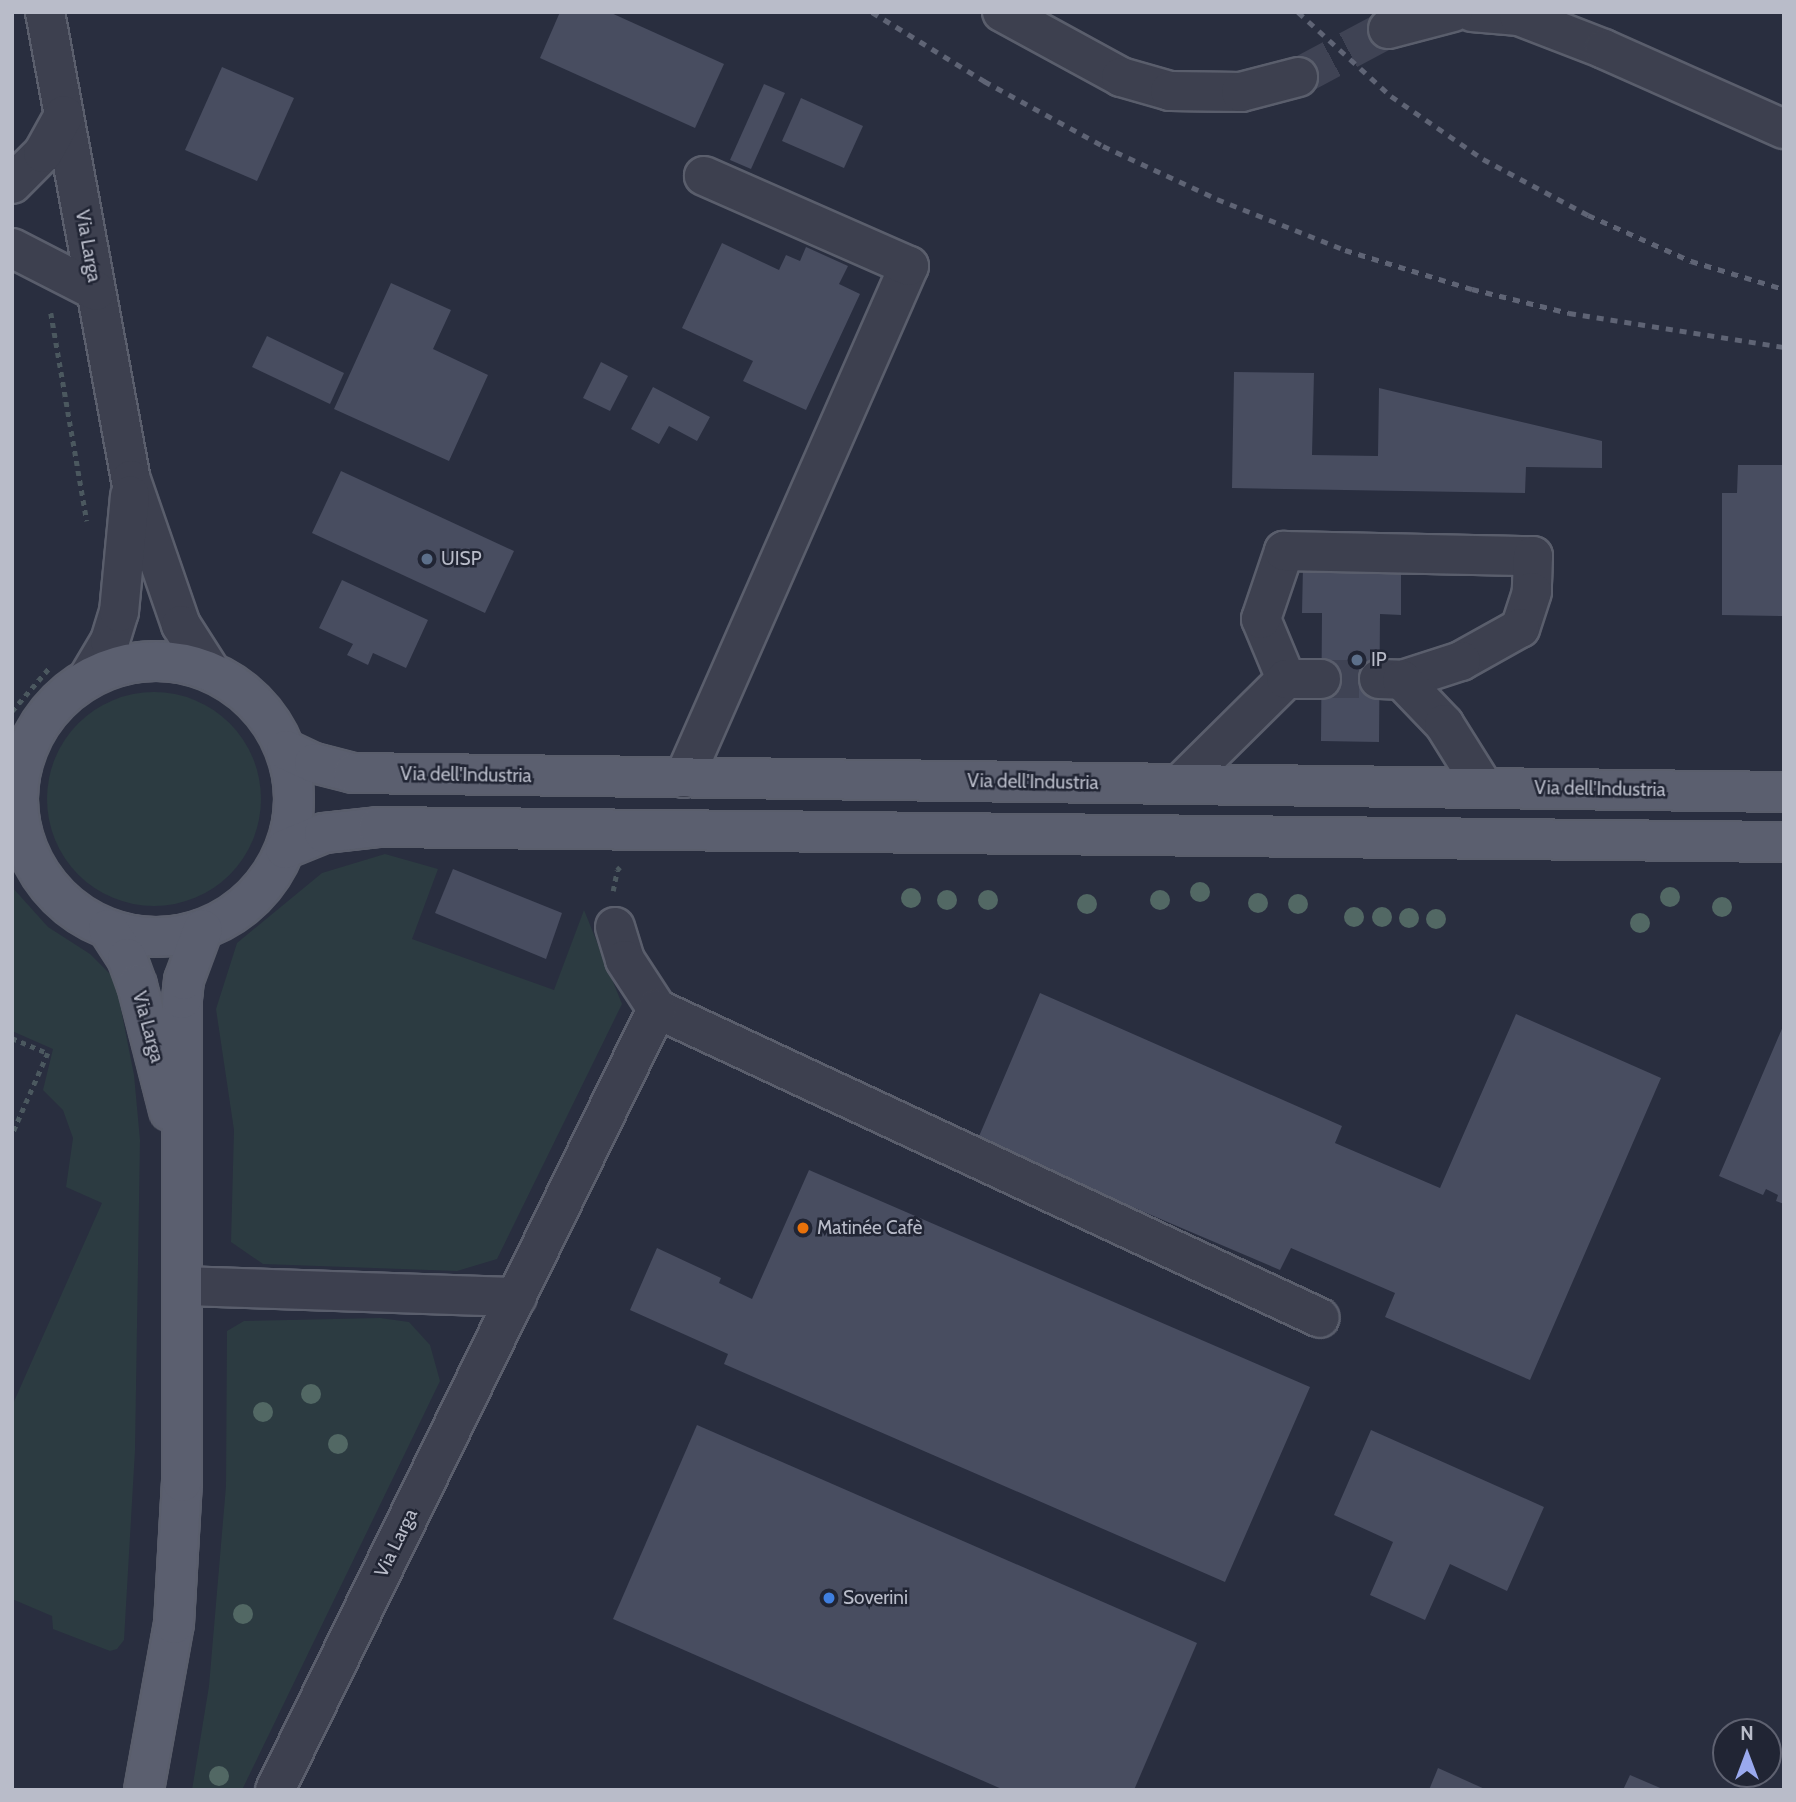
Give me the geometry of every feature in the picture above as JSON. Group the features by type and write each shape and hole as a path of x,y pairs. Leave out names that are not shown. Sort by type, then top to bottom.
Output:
{"main road":[{"path":"149,661 181,663 211,672 248,695 264,712 286,750 295,800 293,825 285,849 272,875 253,898 229,916 202,929 171,936 139,936 108,929 81,916 57,896 19,842 19,755 54,706 73,669 149,661"},
{"name":"Via dell'Industria","path":"286,750 314,763 352,773 1784,792"},
{"path":"285,849 324,833 379,827 1784,842"},
{"name":"Via Larga","path":"108,929 127,958 137,985 184,1171"},
{"name":"Via Larga","path":"144,1790 154,1749 174,1624 182,1482 184,980 202,929"}],"street":[{"name":"Via Larga","path":"46,12 131,480 181,625 211,672"},
{"path":"1002,12 1121,77 1170,90 1241,92 1298,77"},
{"path":"1388,29 1453,12"},
{"path":"1472,12 1519,16 1604,49 1784,129"},
{"path":"12,184 43,153 64,115"},
{"path":"684,778 909,266 704,176"},
{"path":"12,248 96,291"},
{"name":"Via Larga","path":"73,669 110,641 119,612 131,480"},
{"path":"1180,784 1304,679 1261,619 1284,551 1533,556 1532,592 1520,628 1461,661 1391,679 1444,724 1484,788"},
{"path":"615,927 625,960 657,1009 1320,1318"},
{"name":"Via Larga","path":"275,1790 657,1009"},
{"path":"184,1286 517,1297"}],"path":[{"path":"50,307 83,485 88,534"},
{"path":"12,711 73,669"},
{"path":"12,1038 48,1053 12,1135"}],"shaded area":[{"path":"154,692 195,700 230,723 253,758 261,799 253,840 230,875 195,898 154,906 113,898 78,875 55,840 47,799 55,758 78,723 113,700"},
{"path":"385,854 438,869 412,939 554,990 584,910 622,1004 497,1259 457,1271 263,1264 231,1242 234,1130 216,1009 237,943 322,873"},
{"path":"12,887 48,927 90,954 110,974 116,984 134,1075 140,1140 135,1450 124,1640 117,1649 110,1651 53,1629 52,1616 12,1599 12,1406 102,1203 66,1187 73,1138 63,1110 43,1090 53,1049 12,1031"},
{"path":"380,1318 409,1322 430,1345 440,1381 242,1790 192,1790 209,1686 226,1486 227,1331 244,1321"}],"building":[{"path":"560,12 609,12 724,64 695,128 540,58"},
{"path":"222,67 294,98 257,181 185,150"},
{"path":"764,84 785,93 751,169 730,160"},
{"path":"801,98 863,126 844,168 782,141"},
{"path":"722,243 779,270 786,255 800,261 806,247 848,266 839,284 860,294 806,410 743,381 753,361 682,328"},
{"path":"391,283 451,310 433,349 488,375 449,461 334,409"},
{"path":"267,336 344,373 330,404 252,367"},
{"path":"601,362 628,376 610,411 583,398"},
{"path":"1234,372 1314,373 1312,455 1378,456 1379,388 1602,441 1602,468 1526,467 1525,493 1232,488"},
{"path":"653,387 710,417 697,441 669,426 659,444 631,429"},
{"path":"1738,465 1784,465 1784,616 1722,615 1722,493 1737,493"},
{"path":"341,471 514,551 485,613 312,533"},
{"path":"1303,566 1401,567 1401,615 1380,614 1379,742 1321,741 1322,613 1302,613"},
{"path":"342,580 428,620 406,668 373,653 368,665 347,655 353,644 319,628"},
{"path":"453,869 562,913 546,959 435,913"},
{"path":"1040,993 1342,1126 1335,1143 1440,1188 1516,1014 1661,1078 1530,1380 1385,1317 1395,1293 1291,1248 1280,1270 977,1141"},
{"path":"1784,1024 1784,1204 1776,1201 1778,1195 1766,1189 1763,1195 1719,1176"},
{"path":"809,1170 1310,1387 1225,1582 724,1364 728,1354 630,1310 657,1248 721,1278 719,1283 752,1299"},
{"path":"697,1425 1197,1643 1134,1790 1004,1790 613,1619"},
{"path":"1371,1430 1544,1507 1507,1591 1450,1564 1425,1620 1370,1595 1393,1542 1334,1515"},
{"path":"1438,1768 1487,1790 1429,1790"},
{"path":"1630,1775 1665,1790 1623,1790"}],"tunnel":[{"path":"1298,77 1388,29"},
{"path":"1321,679 1379,679"}],"railway":[{"path":"872,12 984,81 1103,146 1217,199 1345,250 1472,289 1569,313 1784,347"},
{"path":"1298,12 1391,96 1483,159 1588,215 1691,261 1784,289"}],"place":[{"name":"UISP","path":"427,559"},
{"name":"IP","path":"1357,660"},
{"name":"Matinée Cafè","path":"803,1228"},
{"name":"Soverini","path":"829,1598"}]}
